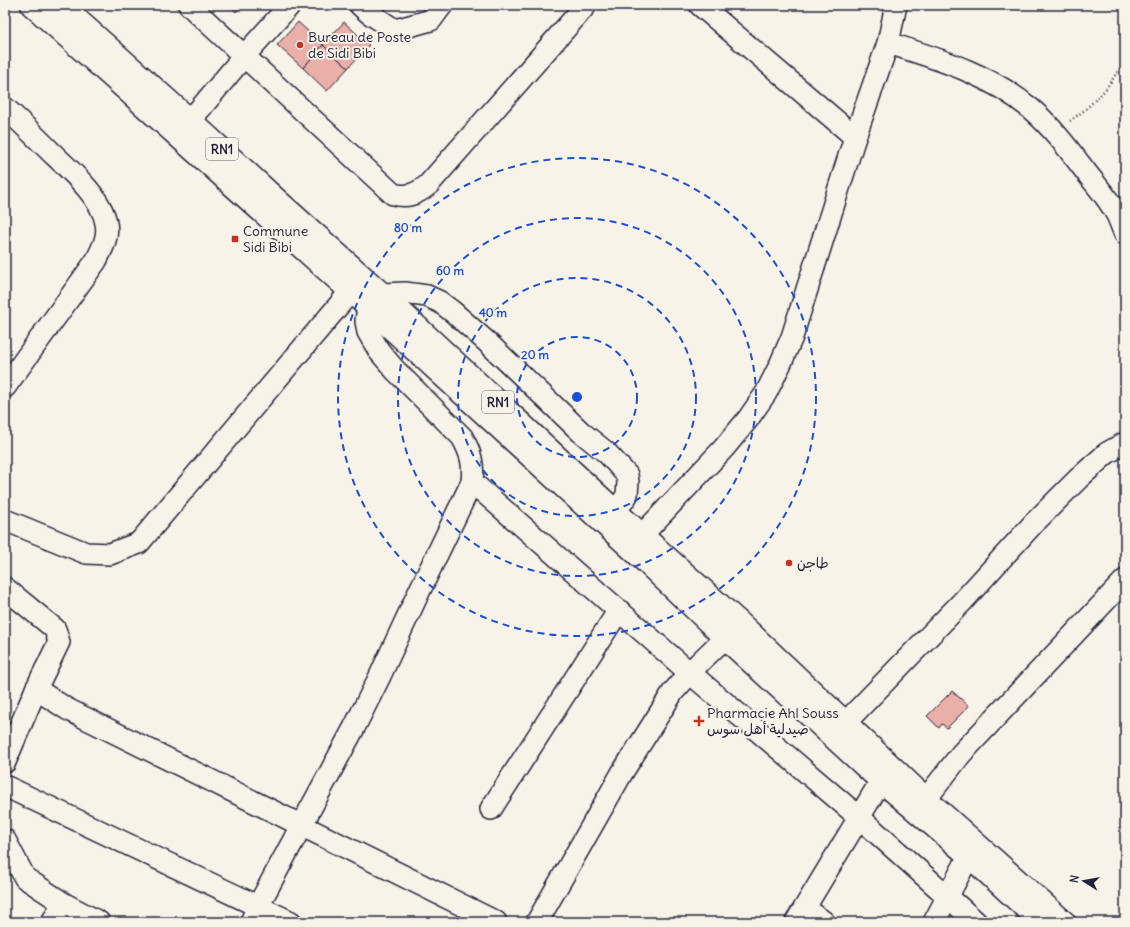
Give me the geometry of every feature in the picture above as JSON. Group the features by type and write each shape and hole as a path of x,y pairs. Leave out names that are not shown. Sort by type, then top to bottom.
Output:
{"highway":[{"name":"RN1","path":"32,5 184,128 283,205 375,301 733,631 846,722 926,799 1064,922"},
{"name":"RN1","path":"61,5 350,292 375,301"},
{"name":"RN1","path":"609,516 642,535 733,631 882,781 969,856 1041,922"}],"street":[{"path":"189,5 393,194 401,197 417,193 428,185 586,5"},
{"path":"184,128 244,56 290,5"},
{"path":"360,5 369,13 395,30 431,20 442,5"},
{"path":"700,5 855,137"},
{"path":"642,535 724,448 748,419 766,393 780,365 792,337 855,137 888,43 896,5"},
{"path":"888,43 940,60 988,80 1031,108 1056,133 1106,197 1117,214 1125,234"},
{"path":"5,108 82,182 100,206 104,216 107,233 104,244 96,261 5,387"},
{"path":"5,520 86,552 110,554 139,543 350,292"},
{"path":"254,914 380,678 418,594 472,482 474,467 468,447 462,437 395,370 379,351 368,332 366,321 375,301 405,292 427,296 440,302 487,342 581,432 607,453 627,475 628,482 624,500 609,516"},
{"path":"846,722 962,602 1033,524 1107,453 1125,443"},
{"path":"472,482 860,818 976,922"},
{"path":"926,799 961,754 1125,580"},
{"path":"5,588 55,629 59,642 36,689 5,762"},
{"path":"491,809 619,610"},
{"path":"537,922 645,735 673,692 690,672 733,631"},
{"path":"36,689 67,708 496,922"},
{"path":"824,922 800,915 882,781"},
{"path":"5,786 254,914 291,922"},
{"path":"5,840 25,878 63,903 99,922"},
{"path":"934,922 969,856"},
{"path":"52,922 63,903"}],"path":[{"path":"1056,133 1086,109 1105,90 1125,61"}],"building":[{"path":"229,5 243,5 236,12"},
{"name":"Bureau de Poste de Sidi Bibi","path":"298,22 323,45 303,68 277,45"},
{"path":"344,22 369,45 348,68 323,45"},
{"path":"323,45 348,68 327,91 303,68"},
{"path":"952,691 969,706 947,728 942,724 939,728 927,716"}],"place":[{"name":"Bureau de Poste de Sidi Bibi","path":"300,45"},
{"name":"Commune Sidi Bibi","path":"235,239"},
{"name":"طاجن","path":"789,563"},
{"name":"Pharmacie Ahl Souss صيدلية أهل سوس","path":"699,721"}]}
